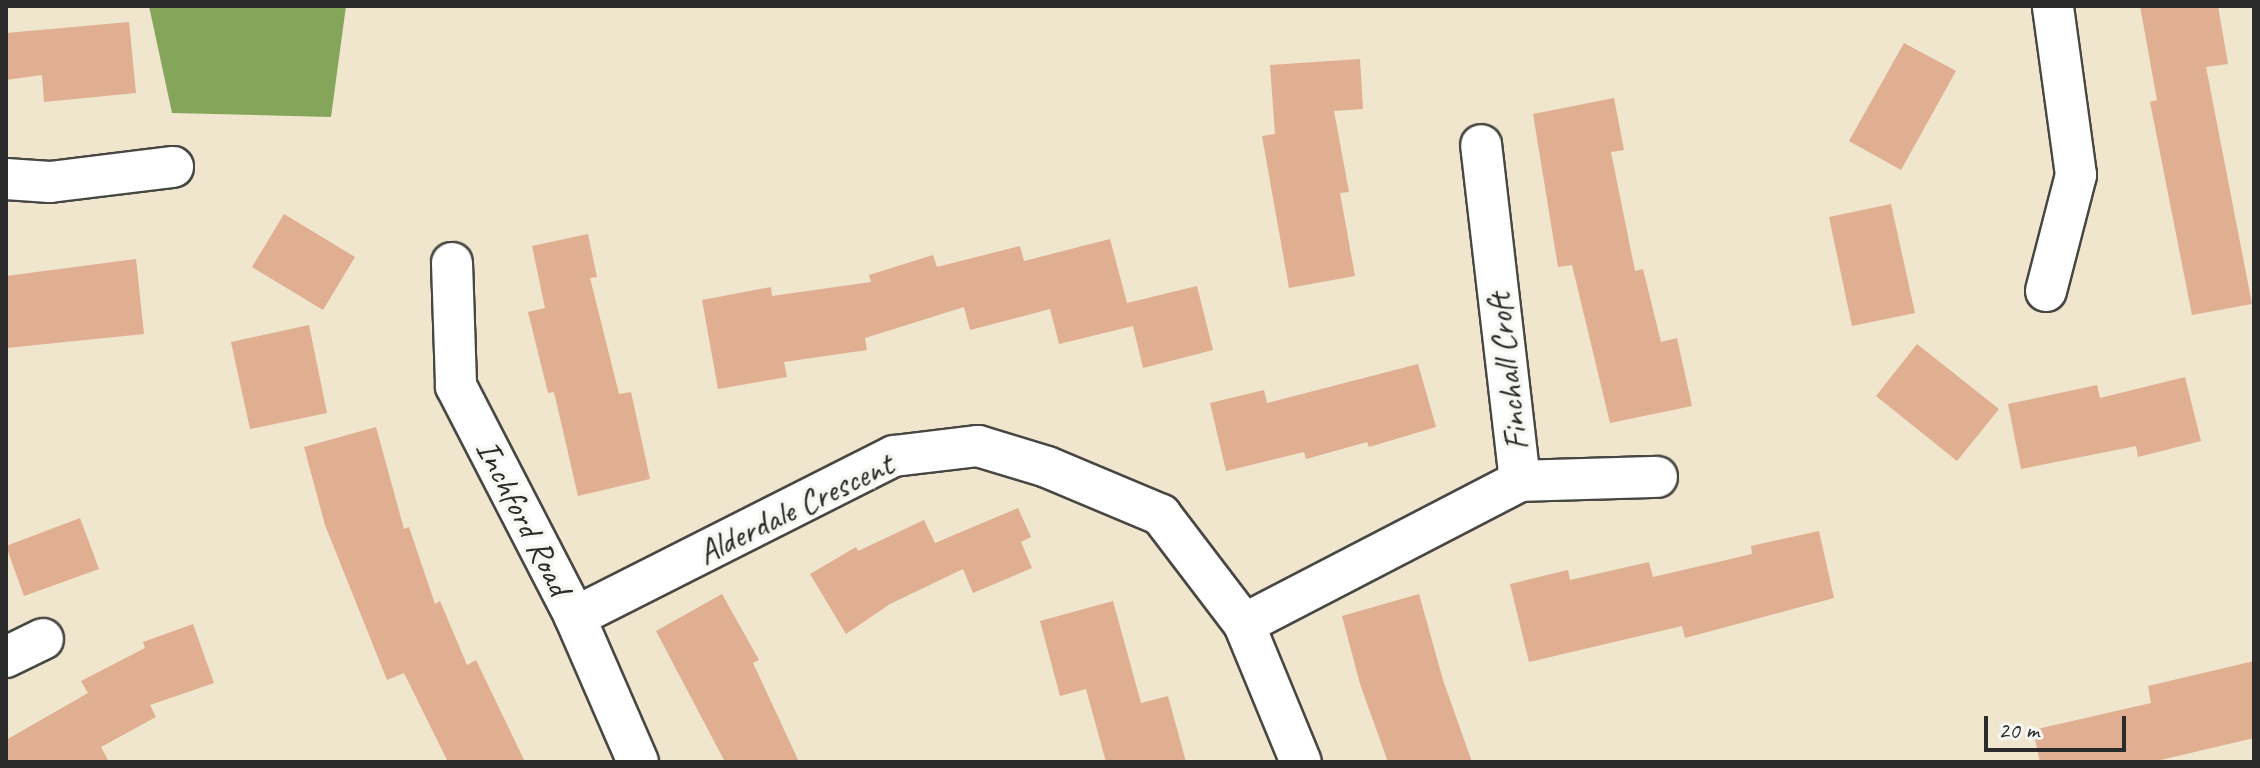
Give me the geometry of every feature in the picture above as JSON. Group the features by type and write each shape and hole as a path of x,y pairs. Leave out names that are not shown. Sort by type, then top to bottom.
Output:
{"street":[{"path":"2046,291 2076,175 2053,6"},
{"name":"Finchall Croft","path":"1244,624 1520,481 1481,145"},
{"path":"6,179 50,182 173,167"},
{"name":"Inchford Road","path":"452,263 456,386 575,617 638,762"},
{"name":"Alderdale Crescent","path":"575,617 894,456 978,446 1047,467 1161,515 1244,624 1301,762"},
{"path":"1520,481 1657,477"},
{"path":"6,657 43,639"}],"green space":[{"path":"149,6 346,6 331,117 172,113"}],"building":[{"path":"2140,6 2218,6 2228,64 2206,67 2252,304 2192,315 2150,102 2157,100"},
{"path":"129,22 136,93 44,102 42,75 6,80 6,33"},
{"path":"1904,43 1956,71 1901,170 1849,141"},
{"path":"1360,59 1363,109 1334,111 1349,192 1340,193 1355,276 1289,288 1262,136 1275,134 1270,65"},
{"path":"1614,98 1624,150 1611,152 1635,271 1643,269 1661,342 1677,338 1692,406 1610,423 1572,265 1558,267 1533,114"},
{"path":"1891,204 1915,313 1852,326 1829,217"},
{"path":"284,214 355,257 323,310 252,267"},
{"path":"588,234 597,277 590,278 619,394 631,392 650,479 578,496 554,392 548,393 528,312 545,308 532,246"},
{"path":"1110,239 1127,303 1197,286 1213,350 1143,368 1133,326 1059,344 1050,309 970,330 964,307 865,338 867,350 784,362 787,377 718,389 702,300 771,287 772,296 871,282 869,275 933,255 937,267 1020,246 1024,261"},
{"path":"136,259 144,334 6,348 6,276"},
{"path":"309,325 327,413 250,429 231,342"},
{"path":"1917,344 1999,409 1957,461 1876,396"},
{"path":"1418,364 1436,427 1369,447 1367,442 1306,459 1304,452 1226,471 1210,403 1264,390 1267,403"},
{"path":"2185,377 2201,441 2138,457 2136,446 2021,469 2008,404 2097,385 2100,398"},
{"path":"376,427 404,529 409,527 435,604 440,601 467,665 476,660 525,762 448,762 404,673 387,680 325,525 304,447"},
{"path":"1018,508 1031,537 1021,542 1032,568 973,593 963,569 890,604 846,634 810,574 856,547 858,551 924,520 935,543"},
{"path":"80,518 99,569 24,596 6,546"},
{"path":"1819,531 1834,598 1685,638 1682,626 1529,662 1510,584 1568,570 1570,580 1649,562 1653,577 1752,554 1751,546"},
{"path":"722,594 759,660 753,663 799,762 725,762 656,631"},
{"path":"1419,594 1443,680 1472,762 1388,762 1360,684 1342,616"},
{"path":"1113,601 1141,703 1168,696 1186,762 1106,762 1086,689 1060,696 1040,621"},
{"path":"193,624 214,683 150,705 156,717 101,747 109,762 6,762 6,740 88,693 81,681 145,648 143,642"},
{"path":"2254,661 2254,738 2152,762 2040,762 2033,730 2151,703 2148,686"}]}
